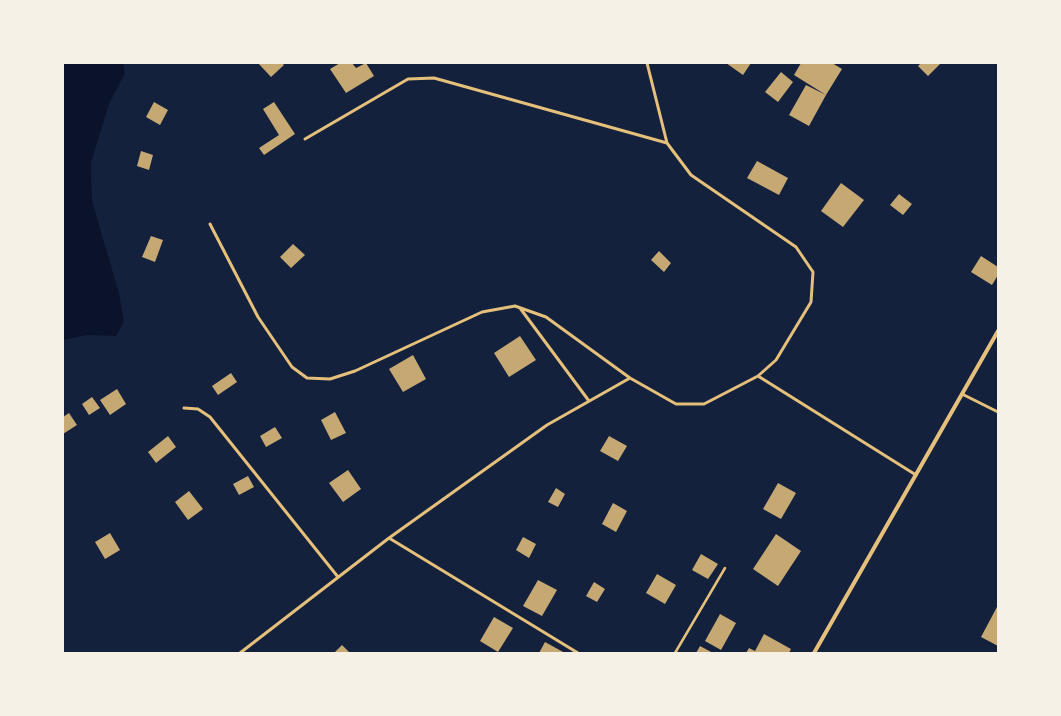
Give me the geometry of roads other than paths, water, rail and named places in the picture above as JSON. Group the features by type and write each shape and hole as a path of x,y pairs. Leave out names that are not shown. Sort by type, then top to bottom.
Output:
{"street":[{"path":"814,653 998,331"}],"lane":[{"path":"210,224 258,318 292,367 308,378 330,379 355,371 482,312 515,306 546,316 630,378 676,404 704,404 758,376 776,360 811,302 813,272 796,247 692,175 667,143 647,63"},
{"path":"304,139 408,79 434,78 667,143"},
{"path":"520,308 589,401"},
{"path":"758,376 916,475"},
{"path":"241,652 389,538 547,425 630,378"},
{"path":"962,394 998,412"},
{"path":"184,408 198,409 210,417 338,577"},
{"path":"389,538 578,653"},
{"path":"241,652 247,653"}],"water":[{"path":"63,63 123,63 125,73 109,104 91,163 92,201 119,293 124,322 116,336 87,335 63,340"}]}
